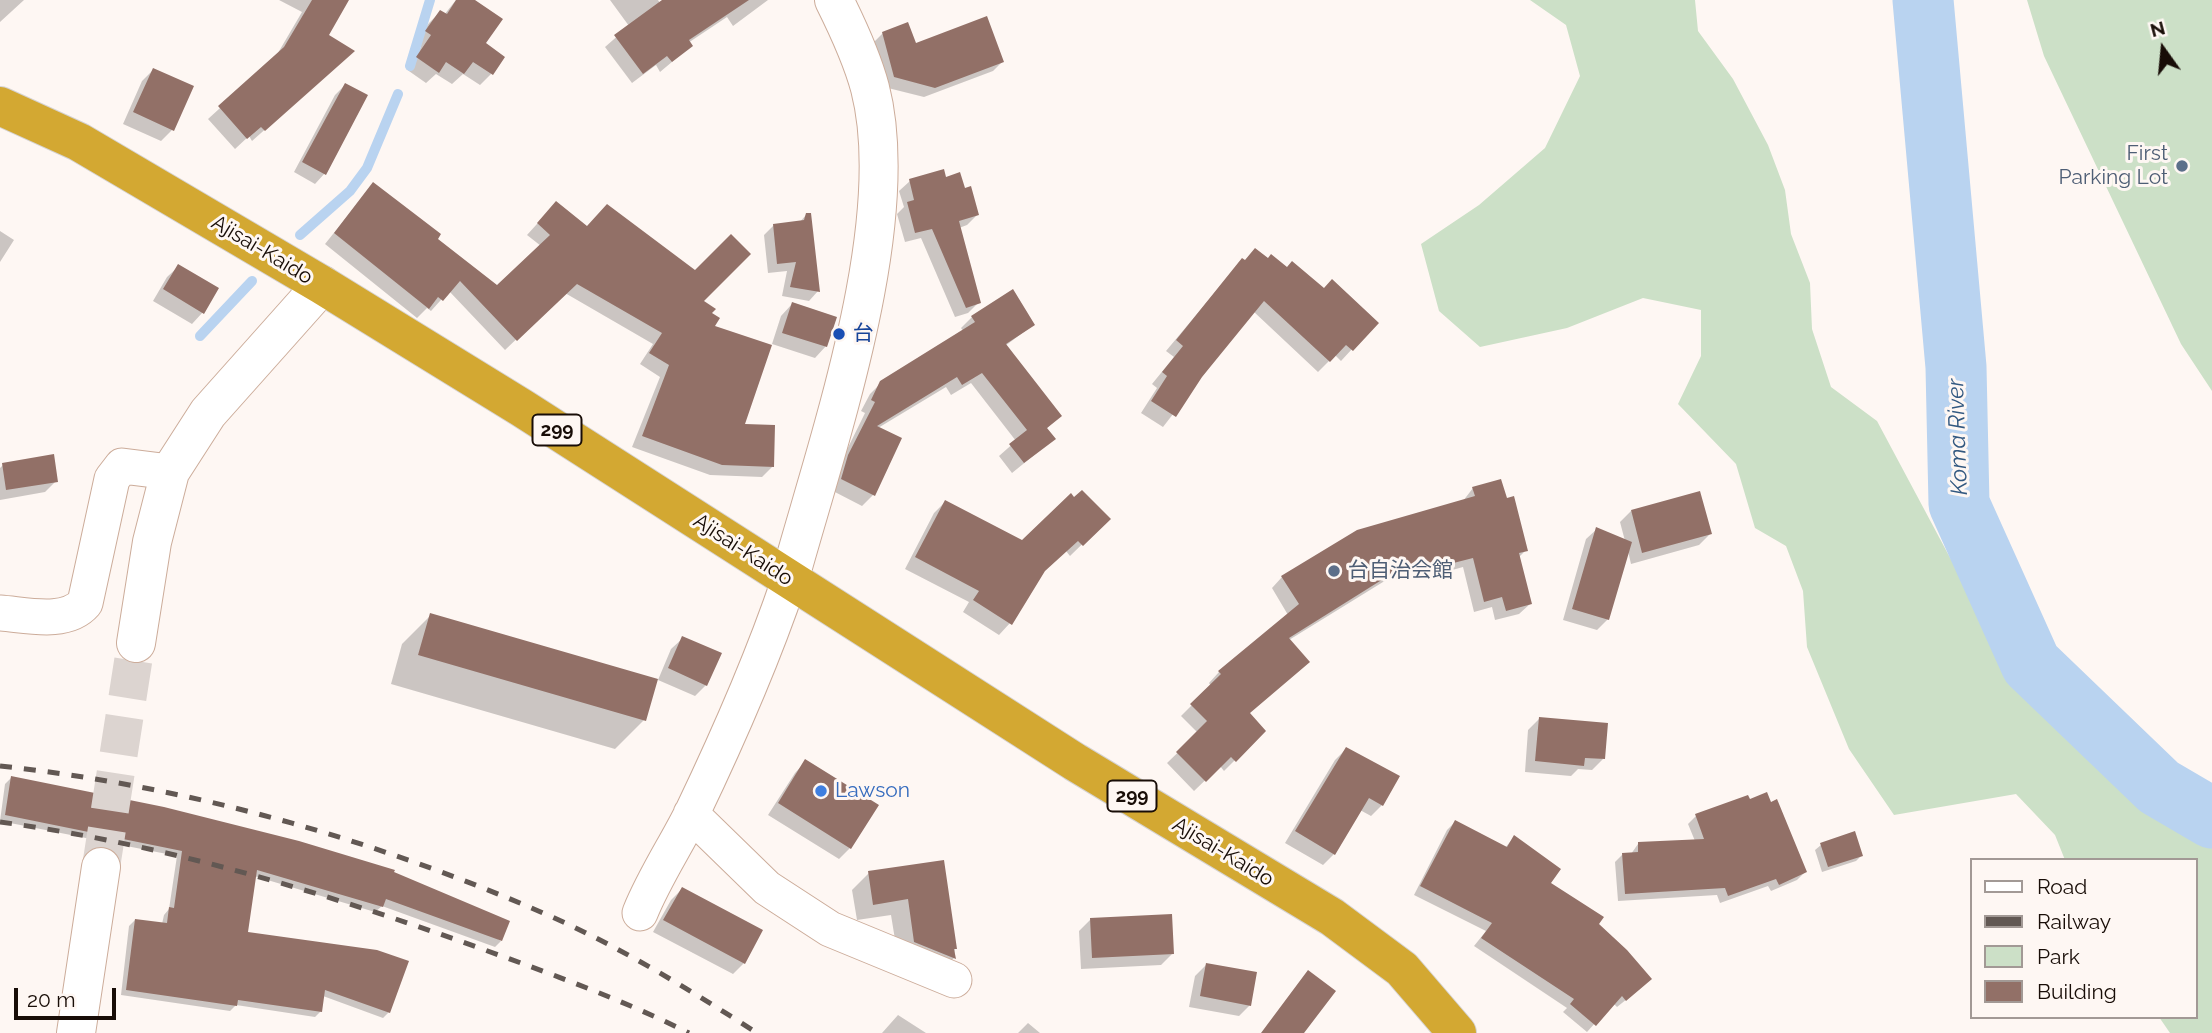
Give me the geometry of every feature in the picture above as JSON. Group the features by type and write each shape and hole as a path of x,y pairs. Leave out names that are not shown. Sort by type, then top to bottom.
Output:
{"highway":[{"name":"Ajisai-Kaido","path":"0,106 79,142 322,285 522,408 1076,762 1332,918 1402,969 1457,1033"}],"street":[{"path":"640,913 653,882 691,814 777,617 851,351 867,275 877,192 879,147 870,88 834,0"},
{"path":"136,643 152,542 170,472 208,413 322,285"},
{"path":"0,614 59,617 76,613 85,603 112,480 122,466 170,472"},
{"path":"691,814 767,888 830,929 954,979"},
{"path":"76,1033 101,867"}],"green space":[{"path":"1530,0 1695,0 1698,31 1733,79 1768,145 1785,190 1791,234 1810,283 1812,329 1831,387 1877,421 1955,567 2001,664 2125,781 2212,839 2212,1033 2170,1033 2160,1019 2198,1019 2198,858 2064,858 2055,835 2016,794 1894,815 1849,749 1807,647 1803,591 1786,546 1755,528 1736,464 1678,404 1701,356 1701,310 1643,298 1567,328 1480,347 1439,311 1421,244 1479,205 1545,148 1580,76 1566,25"},
{"path":"2027,0 2212,0 2212,391 2181,344 2044,56"}],"building":[{"path":"312,0 349,0 329,35 355,51 265,131 261,127 247,139 218,106 284,47"},
{"path":"456,0 475,0 503,19 486,43 505,57 493,75 473,62 464,74 446,62 439,73 416,57 431,35 425,31 440,10 447,14"},
{"path":"662,0 749,0 689,40 693,46 672,62 667,56 643,74 614,35"},
{"path":"987,16 1004,62 935,88 894,77 882,32 908,22 916,43"},
{"path":"153,68 194,86 174,131 133,112"},
{"path":"345,83 368,95 326,175 302,162"},
{"path":"944,169 946,177 960,172 965,188 971,186 979,215 959,221 981,303 966,308 932,229 915,233 907,202 914,200 909,179"},
{"path":"373,182 441,234 438,239 497,285 550,235 537,223 556,201 587,226 607,204 695,270 731,234 751,254 704,301 716,309 712,313 720,318 715,326 772,345 745,424 775,425 774,467 722,465 642,436 669,365 649,353 662,333 577,284 517,341 460,281 443,301 438,297 429,309 334,233"},
{"path":"806,213 811,213 820,292 790,287 796,262 777,264 773,224 804,220"},
{"path":"1255,248 1268,258 1271,254 1287,267 1292,261 1324,288 1332,279 1379,323 1353,351 1346,345 1330,362 1264,301 1202,377 1176,417 1151,401 1167,376 1162,372 1183,346 1176,340 1242,258 1245,260"},
{"path":"178,264 219,288 204,314 163,289"},
{"path":"1013,289 1035,325 1006,344 1062,416 1047,428 1056,439 1024,463 1009,444 1027,430 982,373 962,385 957,377 877,426 902,438 875,496 841,479 848,455 875,402 871,400 880,381 975,322 971,316"},
{"path":"792,302 837,317 827,347 782,333"},
{"path":"54,454 58,482 6,490 2,463"},
{"path":"1501,479 1507,498 1514,496 1528,551 1519,553 1532,604 1506,611 1502,597 1484,602 1473,558 1430,569 1429,562 1396,571 1289,638 1310,662 1250,713 1266,731 1236,762 1231,757 1206,782 1176,752 1207,721 1190,704 1221,674 1218,671 1299,604 1281,576 1357,530 1475,496 1472,487"},
{"path":"1082,490 1111,519 1083,546 1078,541 1045,571 1012,625 973,600 979,591 915,557 945,500 1022,540 1071,493 1074,497"},
{"path":"1700,491 1712,534 1642,553 1631,510"},
{"path":"1596,527 1632,542 1609,620 1572,609"},
{"path":"430,613 658,679 646,721 418,655"},
{"path":"682,636 722,653 707,686 668,668"},
{"path":"1539,717 1608,723 1605,759 1585,758 1584,766 1535,761"},
{"path":"1346,747 1400,776 1383,806 1369,798 1335,855 1295,831"},
{"name":"Lawson","path":"805,759 879,805 851,849 778,803"},
{"path":"11,776 164,807 299,841 395,870 394,872 510,921 502,941 386,899 383,907 257,870 248,932 377,950 409,961 390,1013 325,990 322,1012 238,1000 237,1006 126,990 135,919 167,923 169,907 174,908 182,851 5,815"},
{"path":"1767,792 1771,802 1777,799 1807,872 1779,885 1776,879 1728,896 1725,888 1625,894 1622,853 1638,852 1638,842 1704,839 1695,814 1748,795 1750,799"},
{"path":"1455,820 1507,847 1514,835 1561,869 1551,883 1604,917 1599,924 1627,950 1652,979 1626,1001 1622,996 1596,1026 1570,1004 1574,999 1481,938 1492,923 1420,886"},
{"path":"1855,831 1863,856 1828,867 1820,843"},
{"path":"944,860 957,949 954,949 956,959 914,942 908,899 873,905 868,871"},
{"path":"682,887 763,930 745,964 663,920"},
{"path":"1172,914 1174,954 1092,958 1090,918"},
{"path":"1206,963 1257,972 1251,1006 1200,996"},
{"path":"1308,970 1336,991 1304,1033 1261,1033"}],"waterway":[{"path":"410,66 430,0"},
{"name":"Koma River","path":"1923,0 1956,367 1959,504 2031,664 2159,787 2212,818"},
{"path":"300,235 350,191 367,168 398,94"},
{"path":"200,336 252,281"}],"tunnel":[{"path":"101,867 136,643"}],"railway":[{"path":"0,766 71,775 211,802 350,840 418,863 577,928 655,970 757,1033"},
{"path":"0,822 116,842 288,885 545,972 689,1033"}],"place":[{"name":"First Parking Lot","path":"2182,166"},
{"name":"台","path":"839,334"},
{"name":"台自治会館","path":"1334,571"},
{"name":"Lawson","path":"821,791"}]}
